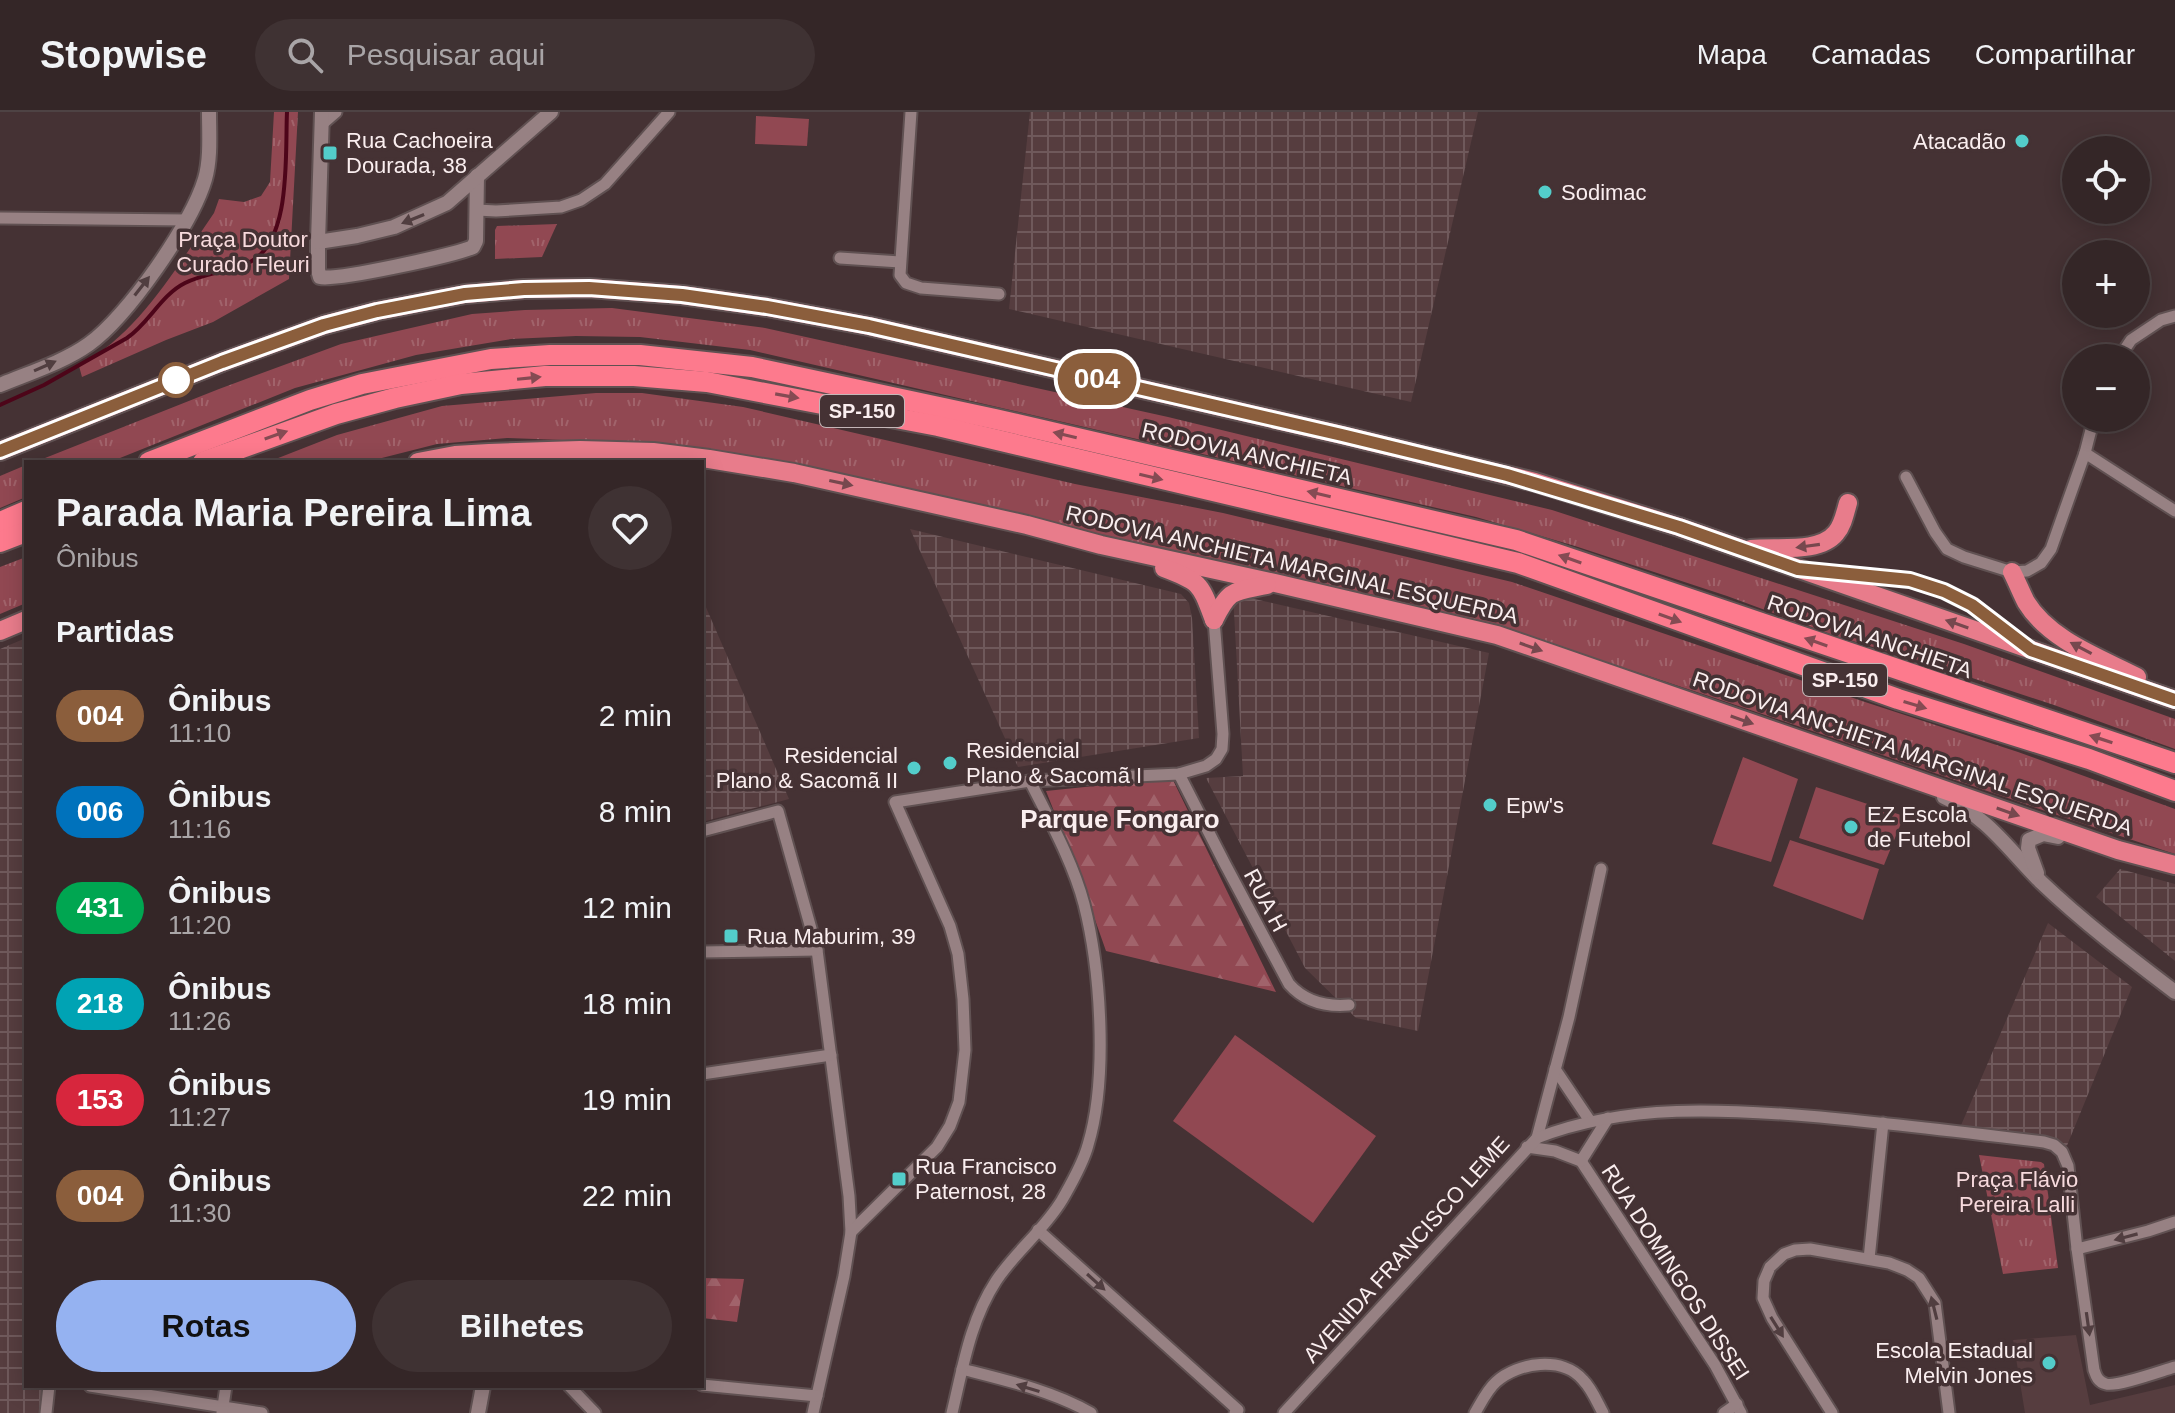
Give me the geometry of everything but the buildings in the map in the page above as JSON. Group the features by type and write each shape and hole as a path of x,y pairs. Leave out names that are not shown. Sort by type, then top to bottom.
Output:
{"highway":[{"path":"0,451 222,362 324,325 377,311 465,294 524,289 589,288 682,295 884,329 1535,482 1679,527 2175,698"},
{"name":"RODOVIA ANCHIETA","path":"154,460 310,400 377,381 491,359 550,355 640,355 752,367 995,419 1516,540 2175,763"},
{"name":"RODOVIA ANCHIETA","path":"209,460 336,414 461,384 545,376 634,376 707,382 938,426 1518,563 1898,699 2089,759 2175,791"},
{"name":"RODOVIA ANCHIETA MARGINAL ESQUERDA","path":"429,460 455,455 580,450 653,452 840,483 1027,525 1101,545 1497,635 2118,850 2175,865"},
{"path":"1745,550 1823,544 1836,534 1848,503"},
{"path":"0,522 24,512"},
{"path":"0,542 24,533"},
{"path":"1101,545 1190,578 1203,592 1214,620"},
{"path":"2012,572 2027,604 2067,640 2175,698"},
{"path":"1214,620 1231,593 1275,583"},
{"path":"0,631 24,621"}],"street":[{"path":"0,385 48,366 89,344 140,289 186,220 204,182 208,165 209,112"},
{"path":"336,112 322,119 318,242 320,277 327,279 375,270 473,247 476,241 477,176"},
{"path":"318,242 394,227 447,203 551,112"},
{"path":"477,210 561,207 589,196 605,184 669,112"},
{"path":"911,112 900,275 906,283 921,288 999,294"},
{"path":"0,218 186,220"},
{"path":"840,258 900,262"},
{"path":"2128,344 2161,320 2175,316"},
{"path":"1906,477 1947,549 2012,572 2027,571 2041,563 2051,549 2090,432"},
{"path":"2085,453 2175,511"},
{"path":"851,1232 937,1147 950,1126 959,1102 965,1050 958,954 944,912 895,802 1030,781 1179,774 1206,766 1216,759 1222,749 1223,734 1214,620"},
{"path":"1882,768 1971,811 1983,820 2041,881 2110,944 2175,992"},
{"name":"RUA H","path":"1179,774 1289,984 1296,993 1324,1005 1349,1005"},
{"path":"952,1413 979,1313 997,1280 1060,1202 1088,1147 1098,1095 1100,1012 1094,949 1083,901 1063,849 1030,781"},
{"path":"704,830 778,811 817,950 851,1232 813,1413"},
{"path":"2041,881 2028,848 2029,840 2035,836 2043,834 2118,850"},
{"path":"1537,1138 1569,1017 1601,869"},
{"path":"704,952 817,950"},
{"path":"704,1074 831,1055"},
{"path":"1555,1069 1590,1121"},
{"name":"AVENIDA FRANCISCO LEME","path":"1284,1413 1527,1147 1537,1138 1590,1121 1694,1110 1770,1113 2044,1142 2062,1152 2068,1166 2077,1249"},
{"name":"RUA DOMINGOS DISSEI","path":"1581,1161 1608,1118"},
{"path":"1869,1259 1883,1123"},
{"name":"RUA DOMINGOS DISSEI","path":"1527,1147 1555,1151 1581,1161 1715,1365 1739,1409 1724,1413"},
{"path":"2175,1222 2077,1249 2097,1377 2103,1383 2116,1384 2175,1367"},
{"path":"1038,1230 1236,1412"},
{"path":"1832,1413 1765,1307 1764,1281 1776,1260 1795,1250 1810,1249 1869,1259 1907,1270 1919,1278 1935,1303 1949,1413"},
{"path":"1475,1413 1495,1382 1512,1371 1553,1364 1569,1368 1582,1378 1603,1413"},
{"path":"962,1369 1077,1405 1091,1413"},
{"path":"704,1385 817,1396"},
{"path":"46,1413 49,1388"},
{"path":"101,1388 222,1410 262,1413"},
{"path":"222,1410 226,1388"},
{"path":"478,1413 483,1388"},
{"path":"576,1388 595,1413"}],"shaded area":[{"path":"1030,112 1478,112 1411,402 1009,309"},
{"path":"910,529 1181,594 1189,603 1192,618 1199,738 1018,767"},
{"path":"1233,594 1489,653 1418,1031 1356,1018 1305,968 1206,778 1243,776"},
{"path":"704,603 789,799 704,821"},
{"path":"24,639 24,1388 44,1388 39,1413 0,1413 0,649"},
{"path":"2120,869 2175,884 2175,961 2096,897"},
{"path":"2048,923 2132,987 2066,1148 2040,1134 1959,1130"},
{"name":"Escola Estadual Melvin Jones","path":"2076,1335 2090,1405 2175,1385 2175,1413 2025,1413 2013,1340"}],"green space":[{"name":"Praça Doutor Curado Fleuri","path":"274,112 298,112 289,279 213,322 82,377 79,366 120,336 155,298 214,213 219,199 244,202 261,196 270,182"},
{"path":"756,116 809,119 807,146 755,144"},
{"path":"557,224 542,257 495,259 497,226"},
{"path":"612,308 765,328 1168,417 1552,510 1964,644 2175,719 2175,749 2054,705 1833,635 1727,596 1476,517 750,350 640,337 511,339 416,355 295,388 115,460 40,460 341,344 472,314"},
{"path":"596,393 642,393 743,407 1075,484 1223,513 1512,582 2018,752 2175,809 2175,854 1601,660 1407,602 672,444 507,438 437,444 374,460 273,460 337,435 442,406"},
{"path":"24,466 24,498 0,508 0,476"},
{"path":"24,558 24,604 0,614 0,567"},
{"path":"1743,757 1798,779 1771,862 1712,844"},
{"path":"1172,778 1276,992 1106,951 1046,791"},
{"name":"EZ Escola de Futebol","path":"1816,787 1904,816 1884,865 1799,838"},
{"path":"1790,840 1879,869 1863,920 1773,886"},
{"path":"1235,1035 1376,1136 1313,1223 1173,1121"},
{"name":"Praça Flávio Pereira Lalli","path":"1979,1155 2044,1164 2058,1268 2003,1274"},
{"path":"704,1278 744,1279 737,1322 704,1318"}],"waterway":[{"path":"0,405 44,385 127,338 185,283 250,262 264,251 280,216 284,194 287,112"}],"bus line":[{"name":"004","path":"0,451 222,362 324,325 377,311 465,294 524,289 589,288 682,295 869,326 1507,475 1679,527 1798,569 1910,580 1944,591 1972,605 2031,650 2175,700"}],"place":[{"name":"Atacadão","path":"2022,141"},
{"name":"Rua Cachoeira Dourada, 38","path":"330,153"},
{"name":"Sodimac","path":"1545,192"},
{"name":"Residencial Plano & Sacomã I","path":"950,763"},
{"name":"Residencial Plano & Sacomã II","path":"914,768"},
{"name":"Epw's","path":"1490,805"},
{"name":"EZ Escola de Futebol","path":"1851,827"},
{"name":"Rua Maburim, 39","path":"731,936"},
{"name":"Rua Francisco Paternost, 28","path":"899,1179"},
{"name":"Escola Estadual Melvin Jones","path":"2049,1363"}],"district":[{"name":"Parque Fongaro","path":"1120,819"}]}
